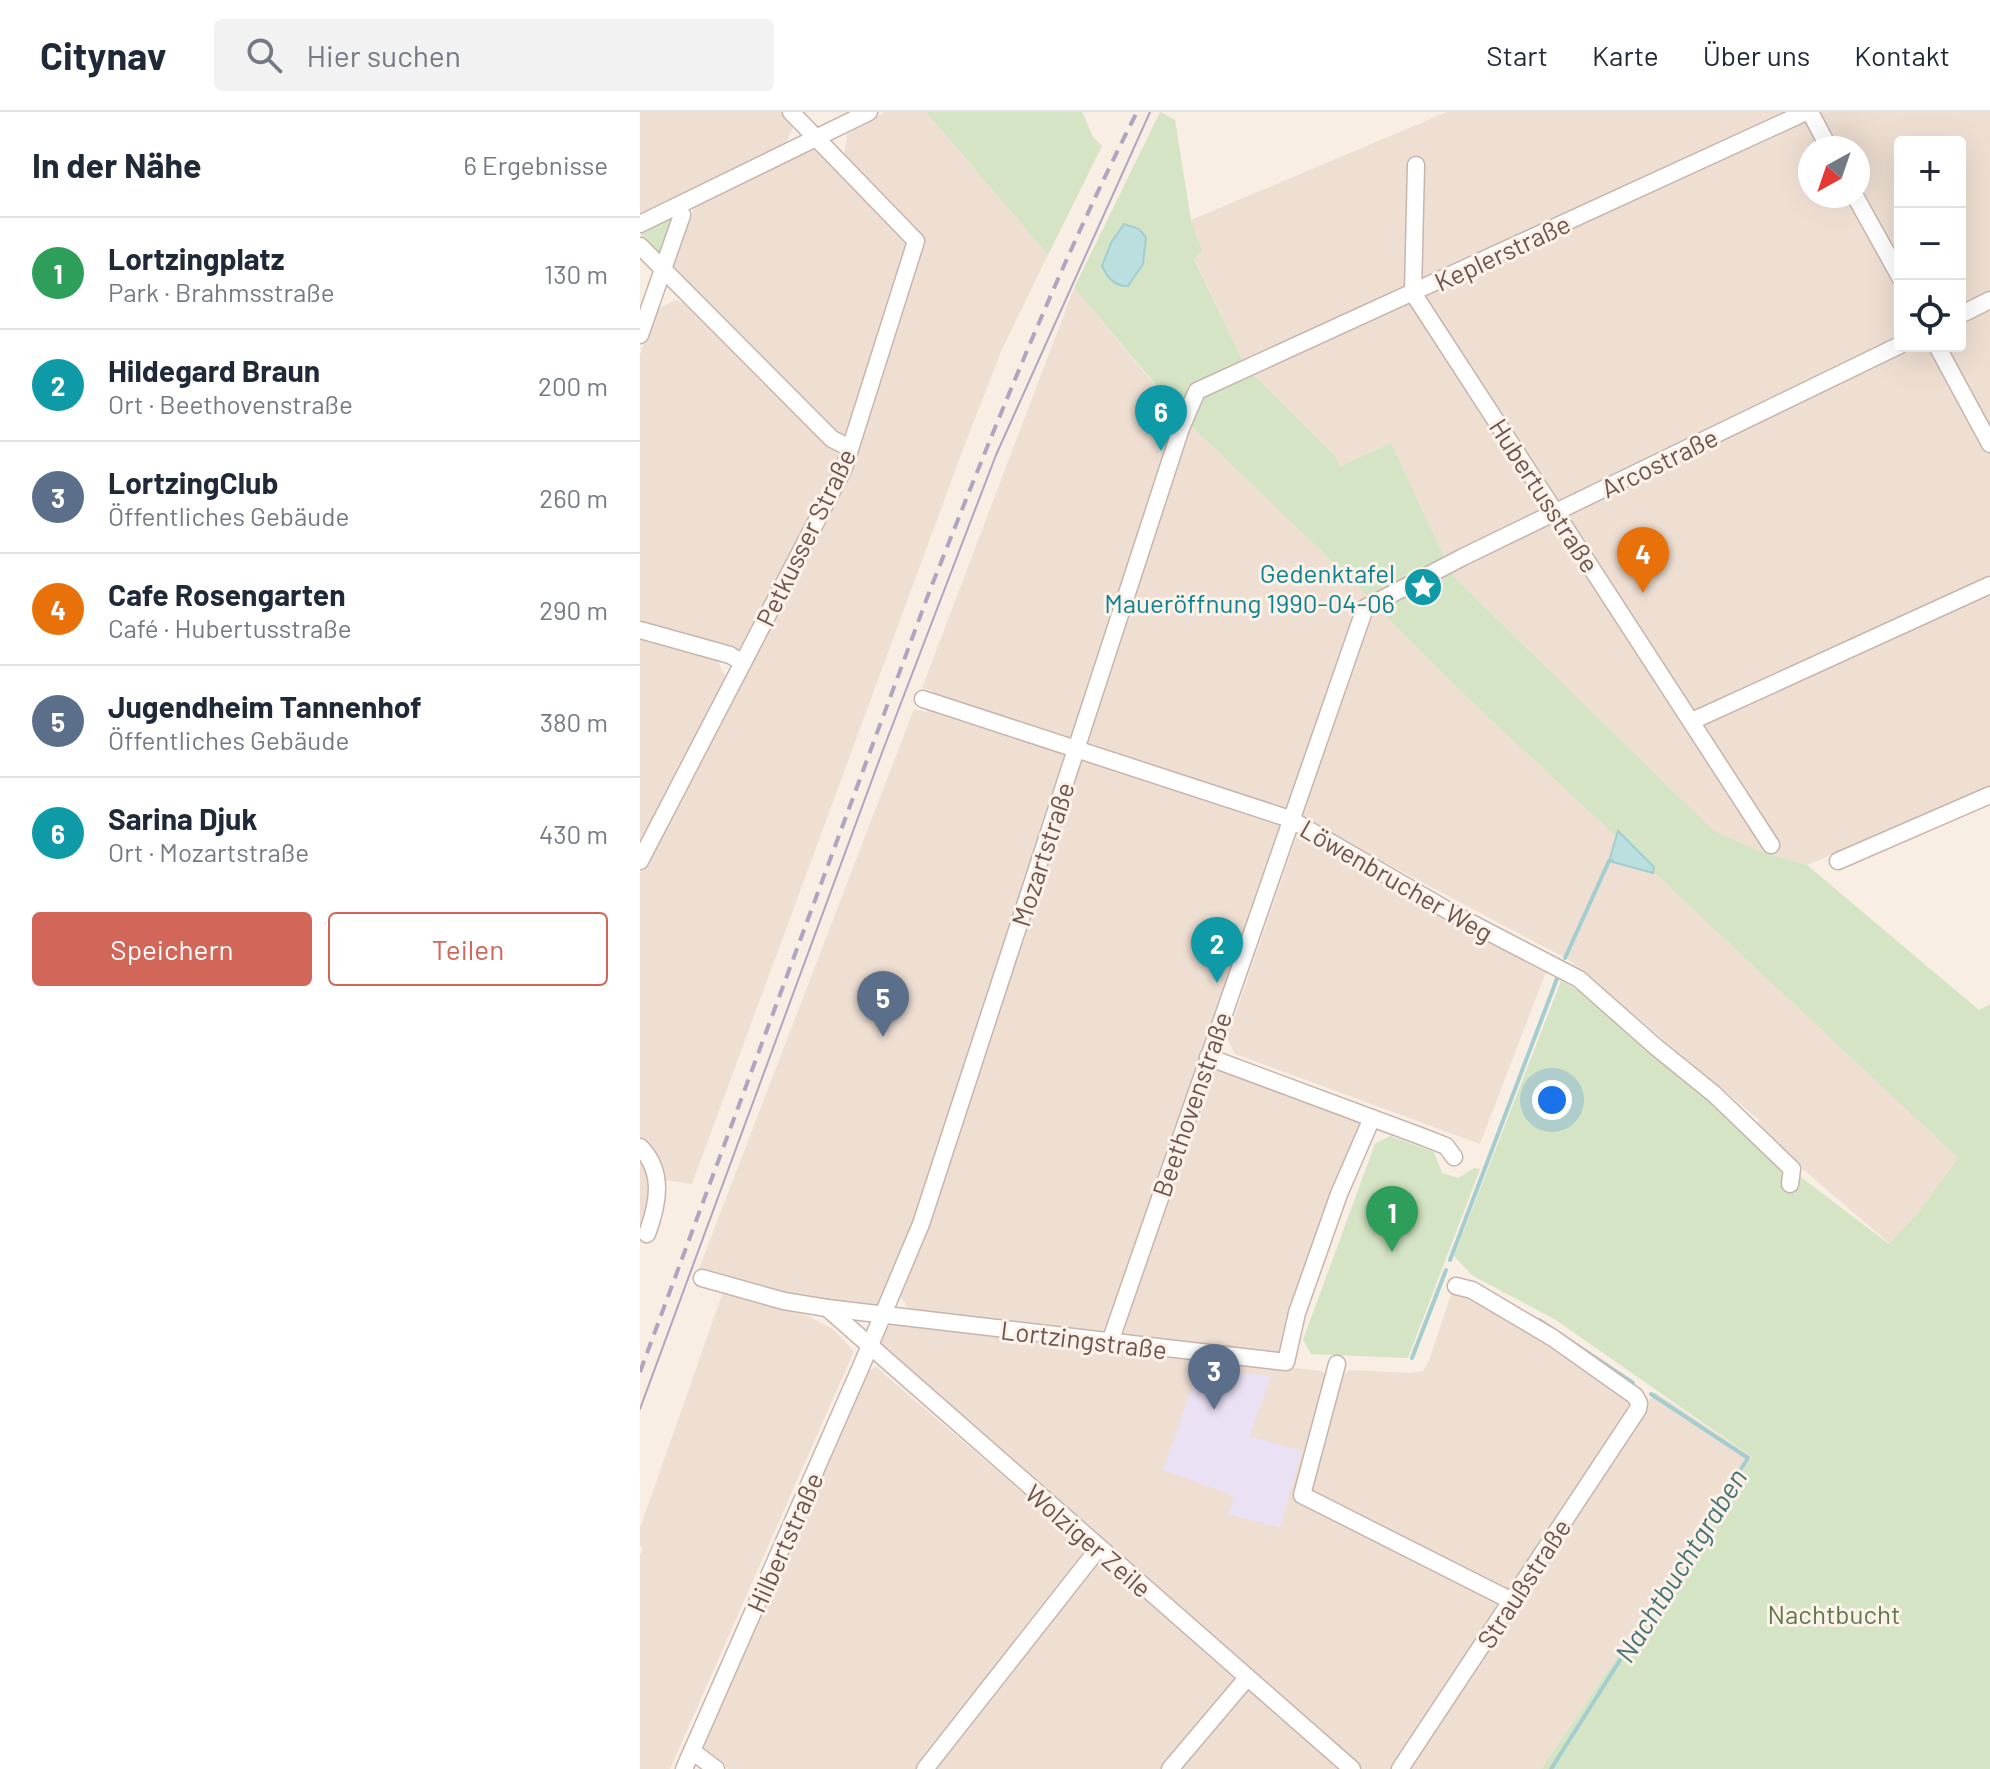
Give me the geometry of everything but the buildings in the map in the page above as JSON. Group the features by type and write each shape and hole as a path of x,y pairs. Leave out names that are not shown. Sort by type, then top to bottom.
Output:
{"street":[{"path":"791,112 816,138"},
{"path":"640,224 869,112"},
{"path":"1808,112 1822,136"},
{"name":"Keplerstraße","path":"1197,391 1808,112"},
{"name":"Petkusser Straße","path":"640,861 844,468 916,241 816,138"},
{"path":"1413,293 1416,165"},
{"path":"640,335 682,215 678,206"},
{"path":"1862,208 1894,266"},
{"path":"640,246 832,439 850,448"},
{"name":"Hubertusstraße","path":"1413,293 1771,845"},
{"path":"1966,312 1990,300"},
{"name":"Arcostraße","path":"1376,601 1894,348"},
{"path":"1940,352 1990,444"},
{"name":"Mozartstraße","path":"883,1314 921,1224 1181,428 1197,391"},
{"path":"1692,721 1990,585"},
{"name":"Beethovenstraße","path":"1110,1342 1362,612 1376,601"},
{"path":"640,630 730,655 743,663"},
{"name":"Löwenbrucher Weg","path":"923,699 1290,819 1454,914 1579,979 1729,1108 1792,1169 1790,1184"},
{"path":"1838,861 1990,795"},
{"path":"1208,1057 1446,1146 1454,1157"},
{"name":"Lortzingstraße","path":"883,1314 1286,1362 1302,1297 1344,1180 1372,1118"},
{"path":"640,1147 649,1157 659,1186 647,1234"},
{"path":"702,1278 784,1301 883,1314"},
{"name":"Straußstraße","path":"1400,1769 1638,1409 1639,1403 1635,1396 1553,1338 1472,1290 1456,1286"},
{"name":"Wolziger Zeile","path":"827,1308 1352,1769"},
{"name":"Hilbertstraße","path":"684,1769 883,1314"},
{"path":"1337,1364 1302,1495 1510,1600"},
{"path":"925,1769 1098,1549"},
{"path":"1170,1769 1247,1678"},
{"path":"692,1751 716,1769"}],"shaded area":[{"path":"640,112 783,112 791,119 793,128 785,144 640,216"},
{"path":"885,112 926,112 1048,255 1002,349 962,452 692,1184 665,1180 660,1163 640,1138 640,873 849,471 921,243 844,157 847,134"},
{"path":"1447,112 1990,112 1990,787 1807,865 1759,851 1713,830 1454,577 1391,443 1340,466 1336,457 1246,367 1194,258 1191,220"},
{"path":"814,147 908,241 847,434 842,436 671,267 695,206"},
{"path":"1074,288 1180,415 1072,740 932,695 933,691 922,688"},
{"path":"676,300 692,307 840,456 839,465 739,649 640,621 640,354 657,309"},
{"path":"1189,424 1369,597 1359,603 1287,810 1085,745"},
{"path":"1378,609 1451,682 1958,1158 1917,1214 1890,1244 1755,1128 1759,1120 1569,960 1299,817 1367,615"},
{"path":"640,636 717,659 727,681 640,849"},
{"path":"929,708 1067,754 917,1216 878,1307 805,1300 698,1271 914,709 926,712"},
{"path":"1083,758 1282,826 1105,1334 909,1310 900,1295"},
{"path":"1297,835 1546,972 1480,1144 1235,1054 1227,1038"},
{"path":"1216,1067 1358,1119 1361,1123 1281,1351 1277,1354 1118,1335 1211,1069"},
{"path":"640,1156 652,1197 640,1240"},
{"path":"1455,1291 1502,1312 1634,1405 1507,1590 1311,1494 1309,1484 1343,1375 1349,1370 1423,1371 1450,1297"},
{"path":"723,1292 808,1316 833,1329 854,1351 670,1769 640,1769 640,1555 643,1549 640,1545 640,1528"},
{"path":"887,1323 1322,1371 1327,1376 1295,1492 1496,1600 1498,1604 1394,1769 1362,1769 881,1350 879,1345"},
{"path":"876,1367 1085,1546 1087,1551 918,1769 728,1769 704,1749 704,1742 868,1371"},
{"path":"1199,1368 1271,1376 1250,1436 1302,1451 1280,1528 1228,1514 1234,1496 1163,1470"},
{"path":"1655,1392 1752,1457 1541,1769 1406,1769"},
{"path":"1099,1560 1236,1679 1164,1769 934,1769"},
{"path":"1250,1689 1341,1769 1177,1769"}],"green space":[{"path":"926,112 1082,112 1093,137 1102,146 1048,255"},
{"name":"Nachtbucht","path":"1160,112 1175,120 1191,220 1202,252 1194,259 1246,367 1336,457 1340,466 1391,443 1454,577 1713,830 1759,851 1807,865 1979,1010 1990,1004 1990,1769 1541,1769 1752,1457 1556,1320 1473,1276 1454,1256 1561,981 1585,994 1789,1168 1889,1244 1917,1214 1958,1158 1451,682 1369,597 1189,424 1074,288"},
{"path":"672,216 676,219 660,255 642,239 641,232"},
{"path":"1390,1136 1434,1152 1442,1173 1458,1178 1474,1168 1480,1169 1408,1358 1311,1354 1303,1340 1375,1144"}],"water":[{"path":"1124,224 1139,229 1146,237 1143,264 1128,286 1112,280 1102,266 1111,243"},
{"path":"1618,831 1654,867 1653,873 1609,861"}],"waterway":[{"path":"1565,958 1609,861 1612,861"},
{"path":"1450,1260 1558,976"},
{"path":"1412,1358 1446,1270"},
{"name":"Nachtbuchtgraben","path":"1539,1320 1633,1383"},
{"name":"Nachtbuchtgraben","path":"1551,1769 1748,1458 1651,1394"}],"tram line":[{"path":"640,1409 883,750 996,455 1150,112"}],"railway":[{"path":"640,1372 930,590 1054,289 1137,112"}],"place":[{"name":"Sarina Djuk","path":"1161,451"},
{"name":"Gedenktafel Maueröffnung 1990-04-06","path":"1423,587"},
{"name":"Cafe Rosengarten","path":"1643,593"},
{"name":"Hildegard Braun","path":"1217,983"},
{"name":"Jugendheim Tannenhof","path":"883,1037"},
{"name":"Lortzingplatz","path":"1392,1252"},
{"name":"LortzingClub","path":"1214,1410"}]}
